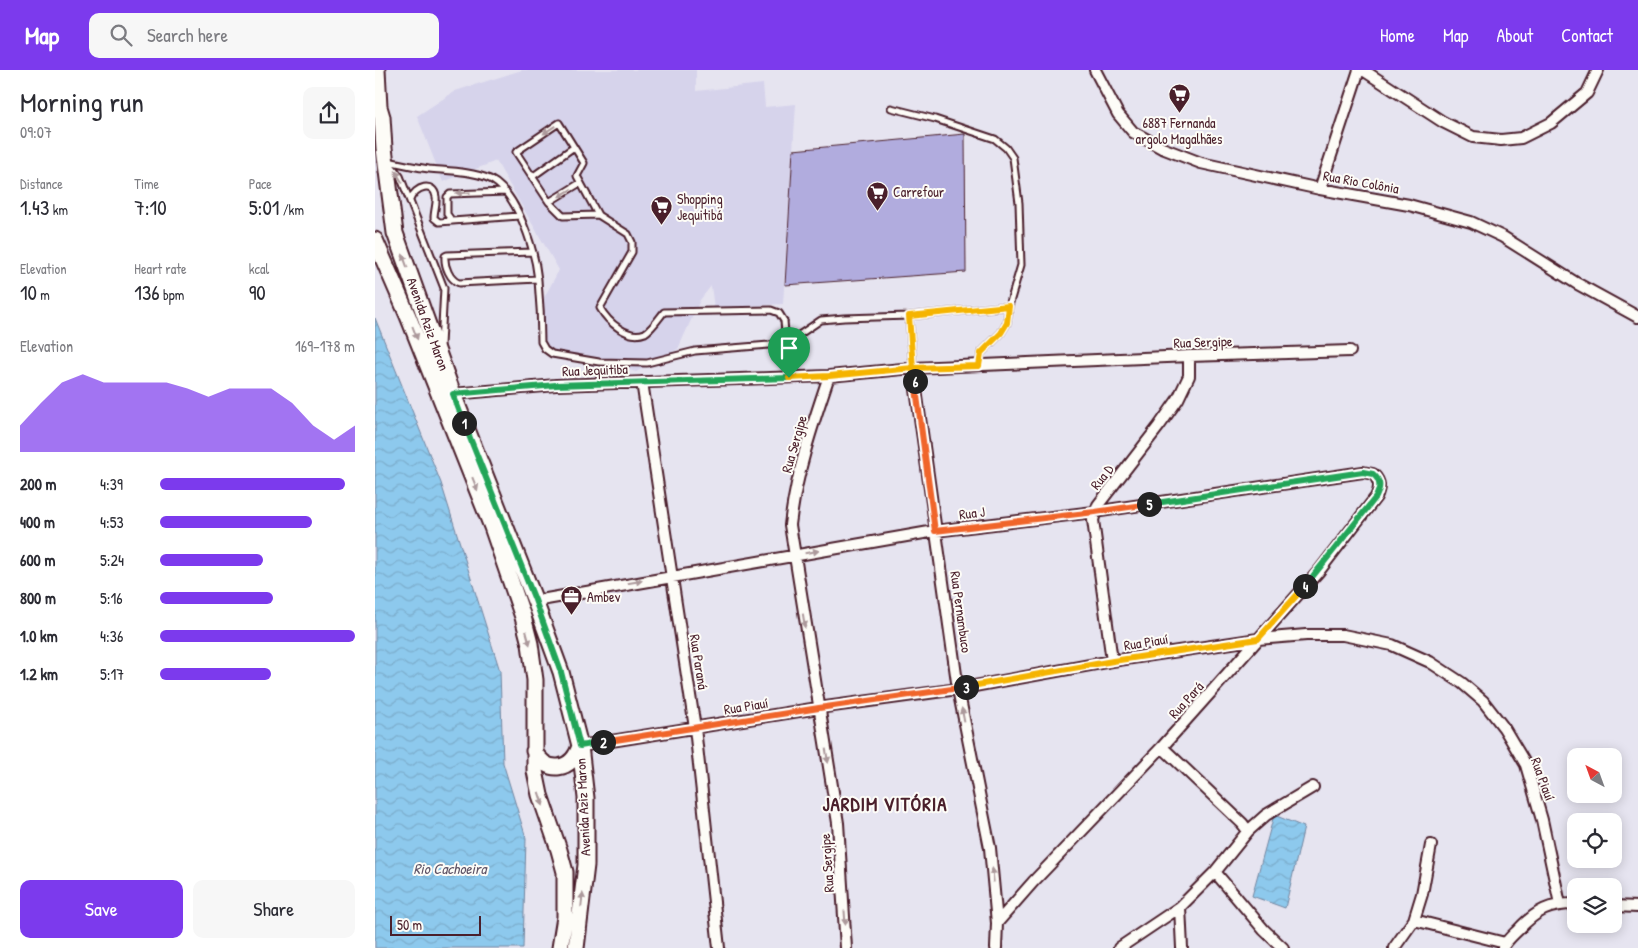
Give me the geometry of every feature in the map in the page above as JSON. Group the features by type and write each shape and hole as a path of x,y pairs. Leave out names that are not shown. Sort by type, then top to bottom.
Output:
{"main road":[{"name":"Avenida Aziz Maron","path":"377,70 377,111 382,117 395,233 453,394 535,600 561,672 580,746 585,798 586,865 576,948"},
{"name":"Avenida Aziz Maron","path":"375,240 408,316 492,527 523,617 530,644 535,680 535,771 540,795 565,872 565,917 560,948"},
{"path":"534,751 546,765 554,767 564,766 571,762 580,746"}],"street":[{"name":"Rua Rio Colônia","path":"1095,70 1118,114 1133,132 1162,148 1201,163 1320,190 1409,205 1471,222 1503,237 1575,283 1638,317"},
{"path":"1320,190 1359,70"},
{"path":"1363,70 1443,122 1473,137 1501,140 1521,138 1551,123 1587,93 1598,70"},
{"name":"Rua Sergipe","path":"847,948 838,823 790,526 794,498 808,440 829,376 913,368 1350,351"},
{"name":"Rua D","path":"1113,661 1093,520 1097,505 1178,399 1189,376 1189,356"},
{"name":"Rua Pernambuco","path":"913,368 958,689 990,848 997,923 996,948"},
{"name":"Rua Jequitiba","path":"453,394 556,385 829,376"},
{"name":"Rua Paraná","path":"642,382 695,728 719,948"},
{"name":"Rua J","path":"535,600 935,531 1095,512 1363,472 1373,474 1380,483"},
{"name":"Rua Pará","path":"997,923 1033,882 1162,747 1319,571 1376,497 1380,483"},
{"name":"Rua Piauí","path":"580,746 819,708 958,689 1113,661 1258,639 1306,635 1343,635 1392,645 1430,662 1463,683 1483,701 1504,728 1526,765 1542,820 1560,904"},
{"path":"1162,747 1249,831"},
{"path":"1119,948 1180,907 1215,872 1249,831 1266,815 1313,787"},
{"path":"1394,948 1415,920 1431,845"},
{"path":"1215,872 1264,930 1283,948"},
{"path":"1415,920 1504,946 1532,915 1547,907 1567,904"},
{"path":"1622,906 1638,907"},
{"path":"1180,907 1182,948"}],"lane":[{"path":"891,108 935,119 995,139 1007,148 1013,158 1019,203 1021,265 1009,306 1007,323 1001,333 981,353 979,366"},
{"path":"598,215 563,216 549,202 516,152 559,123 584,163 577,176 598,215 628,234 632,242 632,252 600,308 605,317 614,326 636,334 646,332 664,312 771,310 779,313 784,320 789,378"},
{"path":"533,177 574,147"},
{"path":"387,161 416,167 472,174 491,180 507,192 520,216 533,252 538,279 541,342 545,349 553,354 599,362 647,363 695,351 781,344 794,340 821,320 909,316 1009,306"},
{"path":"387,161 400,176 444,288 440,357"},
{"path":"549,202 581,184"},
{"path":"409,200 412,193 418,188 426,187 433,191 436,196 434,218 439,222 520,216"},
{"path":"453,221 447,214 447,197 450,194 507,192"},
{"path":"533,252 447,255 444,260 451,277 459,283 538,279"},
{"path":"909,316 913,368"}],"shaded area":[{"name":"Shopping Jequitibá","path":"522,70 696,70 696,91 763,84 765,107 796,104 783,304 714,308 711,286 700,300 678,349 636,372 585,355 548,353 539,307 559,270 496,161 443,182 417,116 455,91"}],"water":[{"name":"Rio Cachoeira","path":"375,318 441,483 500,671 503,763 526,838 523,948 375,948"},
{"path":"1274,815 1304,827 1285,908 1252,896"}],"building":[{"name":"Carrefour","path":"965,134 966,272 785,285 793,150"}],"place":[{"name":"6887 Fernanda argolo Magalhães","path":"1179,114"},
{"name":"Carrefour","path":"877,211"},
{"name":"Shopping Jequitibá","path":"661,226"},
{"name":"Ambev","path":"571,616"}],"district":[{"name":"JARDIM VITÓRIA","path":"885,804"}],"route":[{"path":"789,378 556,385 453,394 535,600 561,672 580,746 819,708 958,689 1113,661 1258,639 1319,571 1376,497 1379,489 1380,483 1377,478 1373,474 1363,472 1095,512 935,531 913,368 979,366 981,353 1001,333 1007,323 1009,306 909,316 913,368 789,378"}]}
